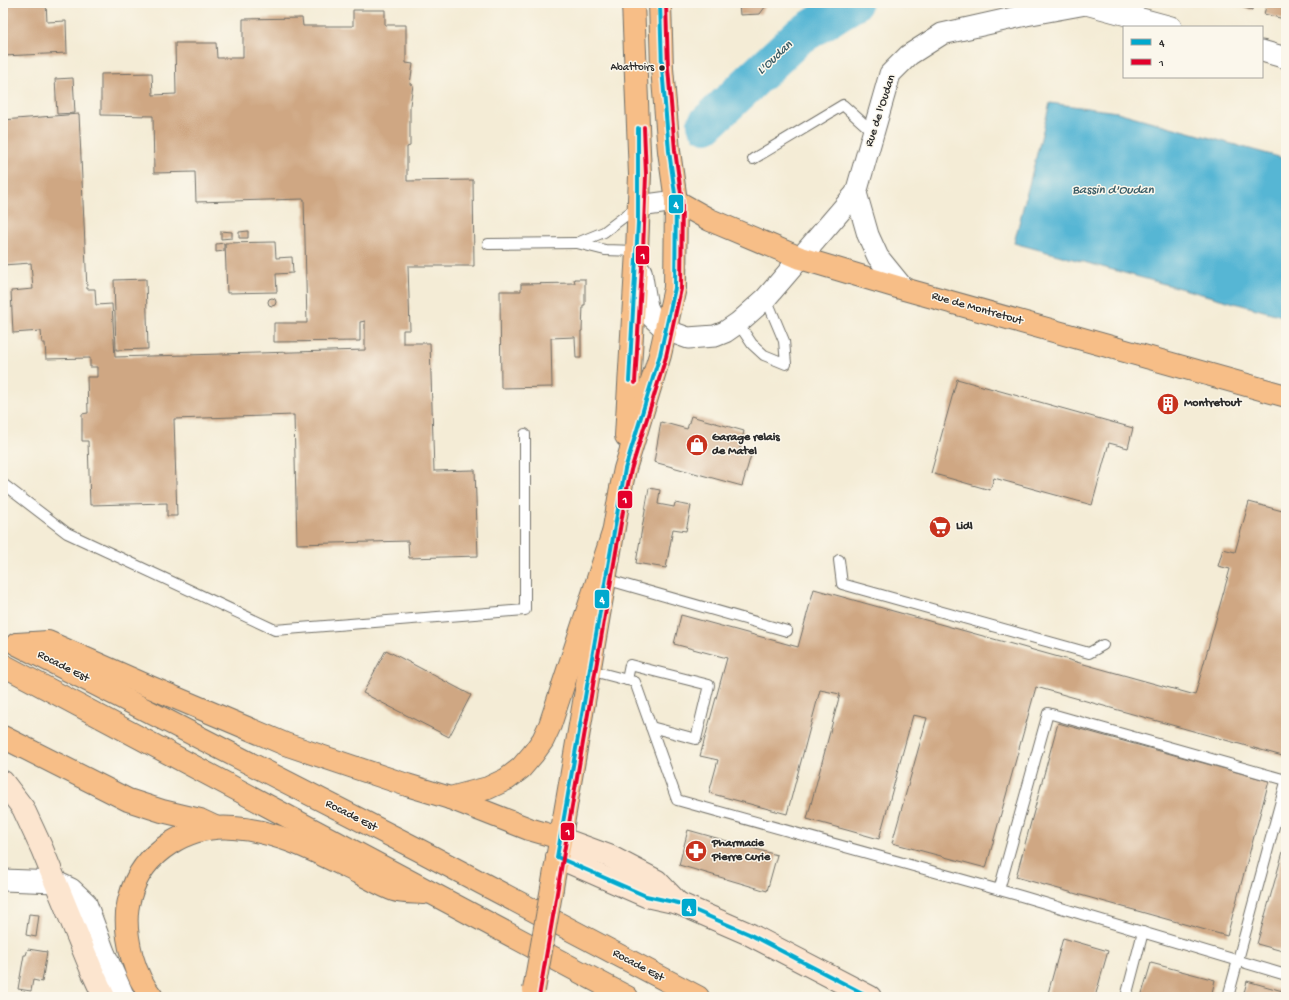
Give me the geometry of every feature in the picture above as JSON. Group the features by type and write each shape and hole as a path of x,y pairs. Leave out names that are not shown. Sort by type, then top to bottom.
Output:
{"main road":[{"path":"625,469 640,175 633,3"},
{"path":"531,995 552,888 612,536 625,469 660,355 675,288 676,201 667,136 662,68 660,3"},
{"name":"Rue de Montretout","path":"676,201 710,220 800,258 904,289 1286,396"},
{"path":"450,798 488,788 507,779 521,768 543,740 550,725 612,536"},
{"path":"10,640 48,642 285,744 450,798 529,829 559,847"},
{"name":"Rocade Est","path":"10,640 412,847 698,997"},
{"path":"3,665 627,997"},
{"path":"3,737 128,800 162,811 200,820 215,827"},
{"path":"152,997 145,990 136,970 129,946 127,919 130,897 138,877 153,857 172,841 193,832 215,827 236,828 270,834 298,844 395,890 434,894"}],"street":[{"name":"Rue de l'Oudan","path":"666,330 688,338 715,336 738,324 766,298 856,193 890,74 909,55 942,34 1026,15 1086,4 1167,26"},
{"path":"1263,51 1286,58"},
{"path":"856,193 868,235 878,257 904,289"},
{"path":"639,206 676,201"},
{"path":"637,251 647,307 652,317 666,330"},
{"path":"3,782 23,808 56,882 88,964 104,997"},
{"path":"559,847 609,856 657,881 678,903 749,934 870,997"},
{"path":"3,880 56,882 71,889 86,903 104,952 124,997"}],"lane":[{"path":"753,159 843,105 873,132"},
{"path":"577,243 604,232 639,206"},
{"path":"488,244 577,243 605,250 637,251"},
{"path":"738,324 752,344 764,355 786,364 784,341 766,298"},
{"path":"3,484 67,533 275,630 525,610 525,434"},
{"path":"839,560 842,584 1090,653 1103,645"},
{"path":"605,579 787,631"},
{"path":"627,680 630,665 709,685 696,738 651,727"},
{"path":"589,670 635,682 676,800 999,890 1286,975"},
{"path":"999,890 1048,713 1286,781 1228,997"},
{"path":"1126,997 1143,932"}],"water":[{"name":"Bassin d'Oudan","path":"1050,103 1117,112 1286,159 1286,317 1014,243"}],"building":[{"path":"3,3 46,3 47,22 66,21 67,53 3,56"},
{"path":"739,3 768,3 760,14 740,15"},
{"path":"1234,3 1254,3 1252,10 1233,5"},
{"path":"1267,3 1286,3 1286,17 1284,17 1284,19 1264,14"},
{"path":"353,10 385,10 385,25 406,25 406,63 413,64 410,84 413,85 410,105 410,146 407,147 407,181 473,180 474,266 408,266 410,330 403,330 403,343 430,343 434,471 475,470 478,556 409,558 408,541 297,544 294,415 174,419 177,516 167,516 167,503 90,505 88,441 82,441 82,414 88,413 87,377 97,377 97,367 90,367 90,358 46,359 45,343 42,343 41,331 13,333 11,291 33,289 31,263 3,265 3,120 79,114 87,289 95,289 96,305 112,304 115,357 365,350 365,321 360,322 360,341 274,342 274,323 307,323 304,199 196,202 195,172 154,173 153,116 101,115 101,74 152,73 153,95 176,94 175,43 216,43 217,58 243,58 243,19 302,18 303,26 353,26"},
{"path":"73,78 75,113 57,114 55,79"},
{"path":"221,231 232,232 232,238 221,239"},
{"path":"248,231 248,238 239,238 239,232"},
{"path":"275,242 276,258 292,257 293,273 276,274 277,292 227,293 225,243"},
{"path":"224,243 224,251 216,252 216,244"},
{"path":"146,279 148,349 116,350 114,280"},
{"path":"574,279 585,279 585,305 583,305 581,331 581,358 576,358 575,337 551,338 552,387 501,388 500,291 521,291 521,284 575,283"},
{"path":"270,298 274,298 276,302 274,306 270,306 268,304 268,300"},
{"path":"957,379 1133,428 1128,448 1109,443 1092,505 994,478 990,490 931,473"},
{"name":"Montretout","path":"1163,398 1176,402 1173,409 1161,406"},
{"path":"691,416 744,431 739,452 751,455 742,486 654,462 661,422 687,429"},
{"path":"649,488 660,490 658,504 674,507 675,503 691,506 686,531 673,529 666,568 636,563"},
{"path":"1249,502 1286,512 1286,757 1036,687 986,868 892,843 927,718 913,715 879,839 807,819 840,694 820,690 787,814 709,793 718,760 700,756 727,658 674,644 681,615 798,647 814,589 1195,695 1230,569 1218,566 1223,549 1235,552"},
{"path":"386,650 471,695 449,737 363,693"},
{"path":"1058,723 1269,781 1227,936 1016,877"},
{"path":"688,830 777,855 767,891 679,865"},
{"path":"1286,841 1286,952 1257,944"},
{"path":"29,914 39,915 36,937 26,935"},
{"path":"1063,938 1108,951 1095,997 1047,997"},
{"path":"28,949 47,952 42,982 33,980 31,991 18,989 24,955 26,955"},
{"path":"1151,963 1215,980 1211,997 1141,997"},
{"path":"1247,981 1286,992 1286,997 1243,997"}],"waterway":[{"name":"L'Oudan","path":"706,124 798,37 853,3"}],"transit line":[{"name":"4","path":"660,3 662,68 669,151 676,201 675,288 660,355 625,469 557,857 646,896 678,903 749,934 870,997"},
{"name":"1","path":"539,997 626,494 631,470 666,357 681,289 682,201 675,150 668,68 666,3"},
{"name":"1","path":"635,383 646,175 644,127"},
{"name":"4","path":"629,381 638,223 638,128"}],"place":[{"name":"Abattoirs","path":"662,68"},
{"name":"Montretout","path":"1168,404"},
{"name":"Garage relais de Matel","path":"697,445"},
{"name":"Lidl","path":"940,527"},
{"name":"Pharmacie Pierre Curie","path":"696,851"}]}
